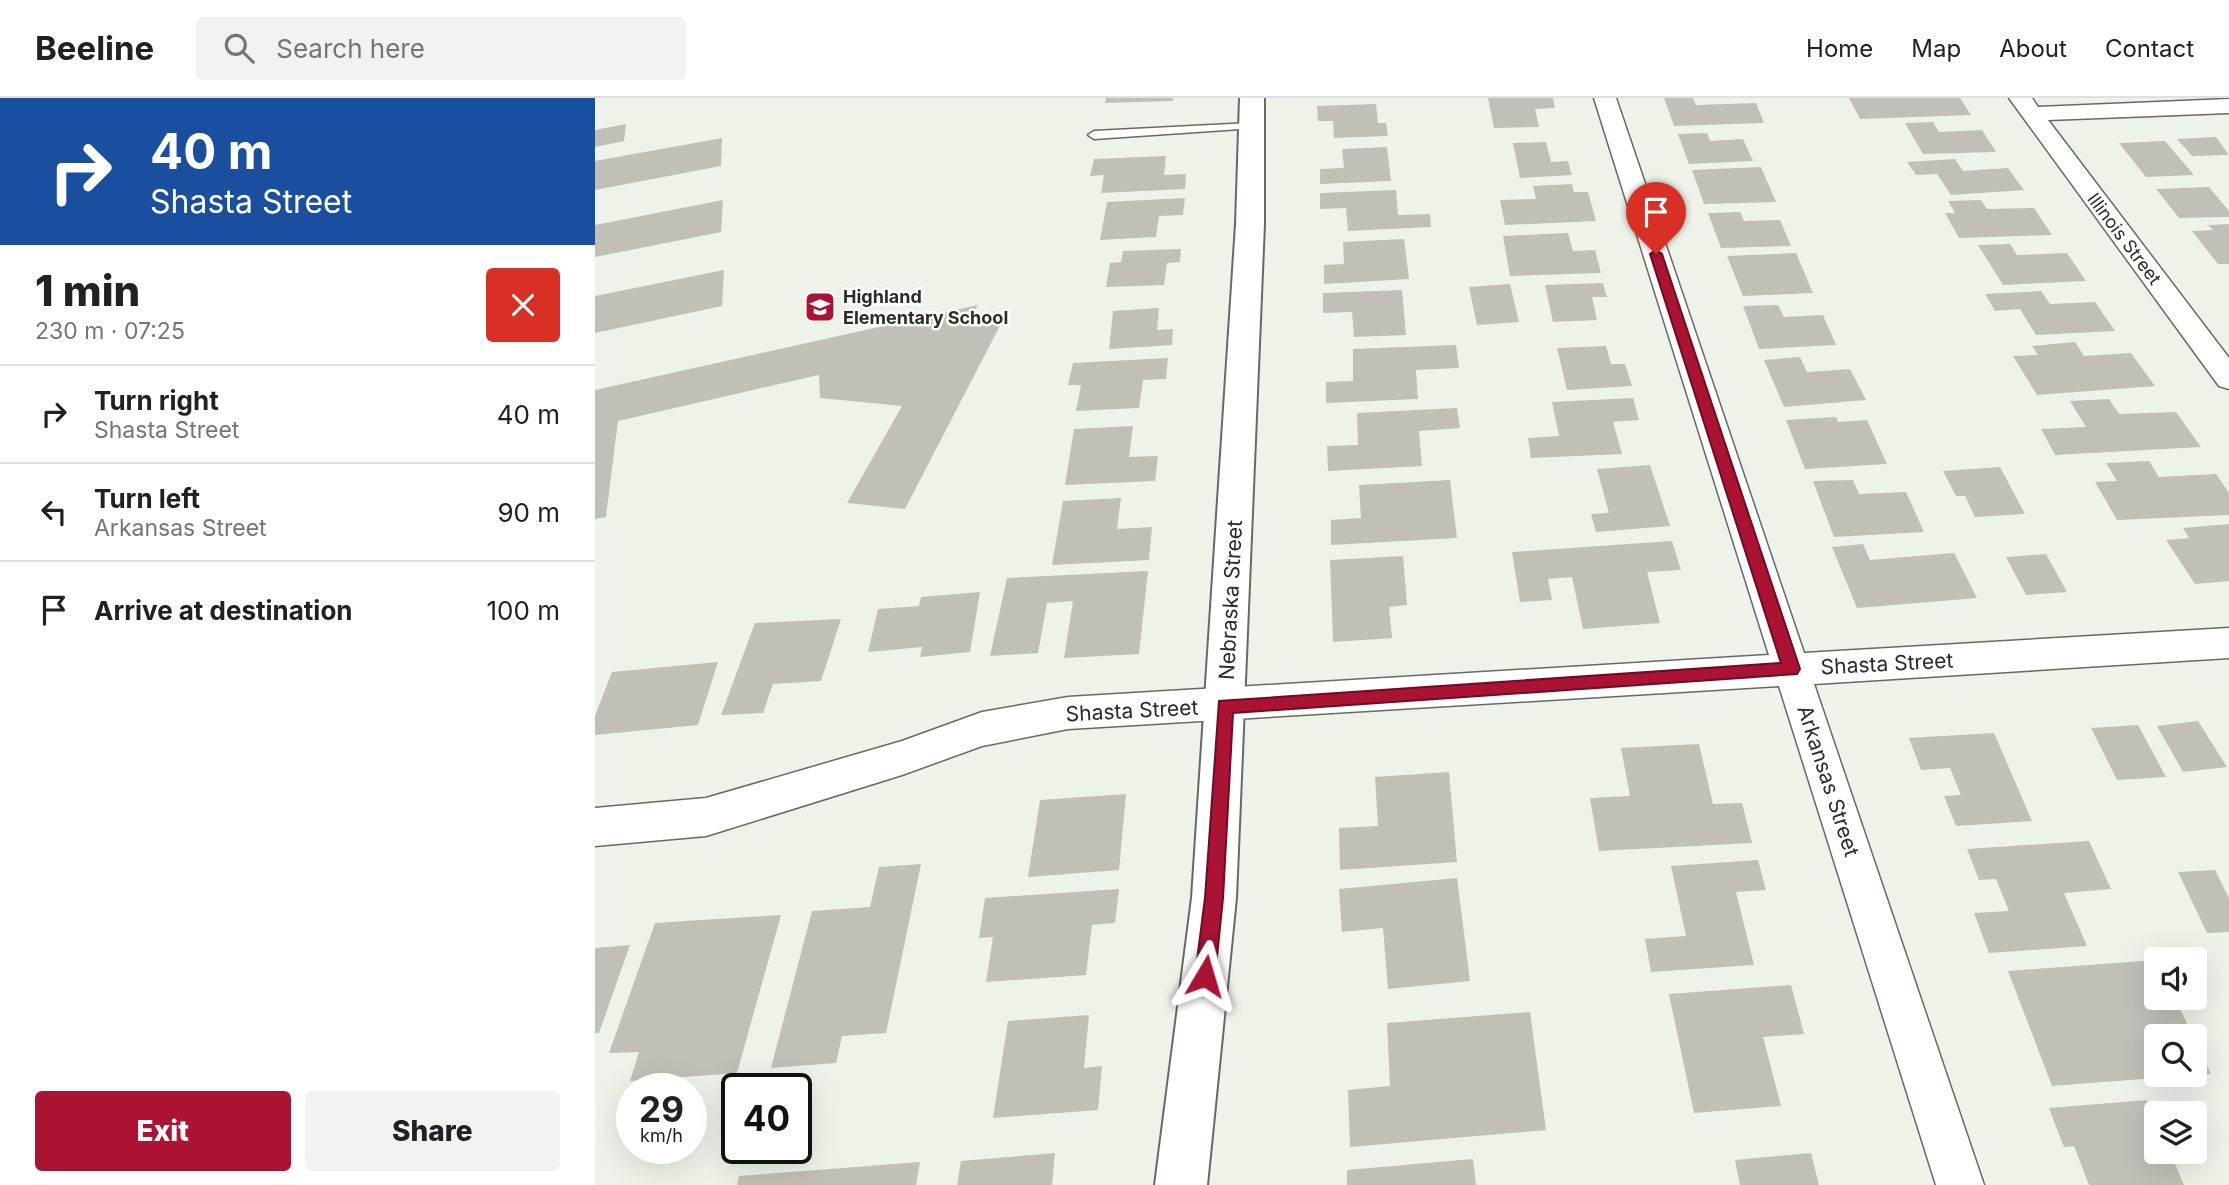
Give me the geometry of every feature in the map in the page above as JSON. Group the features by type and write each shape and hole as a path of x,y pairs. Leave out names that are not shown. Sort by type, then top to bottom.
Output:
{"street":[{"name":"Arkansas Street","path":"1605,98 1960,1185"},
{"path":"2025,106 2229,106"},
{"name":"Illinois Street","path":"2025,106 2229,379"},
{"name":"Nebraska Street","path":"1181,1185 1214,898 1250,224 1252,112"},
{"name":"Shasta Street","path":"595,827 706,817 902,758 982,729 1067,713 1225,706 2229,643"}],"lane":[{"path":"1094,135 1252,112"}],"building":[{"path":"1106,98 1173,98 1173,101 1105,103"},
{"path":"1488,98 1553,98 1555,108 1535,109 1539,127 1494,128"},
{"path":"1664,98 1693,98 1696,105 1756,103 1764,123 1674,126"},
{"path":"1849,98 1960,98 1971,115 1860,119"},
{"path":"1376,104 1378,123 1386,123 1388,136 1334,138 1333,121 1318,121 1317,106"},
{"path":"1933,122 1939,132 1982,130 1996,152 1923,154 1905,123"},
{"path":"626,124 624,141 595,147 595,130"},
{"path":"1707,133 1710,141 1743,139 1753,161 1689,164 1678,134"},
{"path":"2216,137 2229,155 2192,156 2177,139"},
{"path":"722,138 721,166 595,190 595,161"},
{"path":"2165,141 2194,175 2146,177 2119,143"},
{"path":"1546,142 1551,162 1568,161 1572,175 1520,178 1513,143"},
{"path":"1387,147 1391,181 1320,184 1320,169 1344,168 1342,149"},
{"path":"1166,156 1164,175 1186,174 1185,189 1101,193 1104,175 1090,176 1094,159"},
{"path":"1955,159 1963,171 2008,168 2024,190 1951,195 1937,174 1916,175 1907,162"},
{"path":"1761,167 1776,202 1704,204 1692,170"},
{"path":"1572,184 1574,192 1588,192 1596,221 1505,225 1500,200 1536,199 1533,186"},
{"path":"2209,187 2229,211 2229,217 2179,218 2156,189"},
{"path":"1396,190 1398,215 1430,214 1431,227 1348,231 1346,208 1320,209 1320,193"},
{"path":"1185,198 1183,215 1159,216 1156,237 1100,240 1107,202"},
{"path":"723,200 721,232 595,257 595,225"},
{"path":"1981,200 1987,209 2034,208 2052,235 1959,238 1945,213 1955,213 1948,201"},
{"path":"1740,212 1744,221 1780,220 1791,246 1721,248 1708,213"},
{"path":"2229,224 2229,264 2218,264 2192,231 2213,230 2208,225"},
{"path":"1568,233 1573,251 1595,250 1601,273 1510,276 1503,236"},
{"path":"1404,239 1409,279 1324,284 1324,265 1344,264 1343,242"},
{"path":"2010,244 2017,255 2067,253 2086,281 2003,285 1978,245"},
{"path":"1181,249 1180,262 1167,263 1164,285 1106,287 1110,263 1121,262 1123,251"},
{"path":"1796,253 1813,293 1743,296 1727,256"},
{"path":"724,270 722,306 595,333 595,296"},
{"path":"1603,283 1607,297 1592,297 1597,320 1553,322 1545,285"},
{"path":"1510,284 1519,322 1477,325 1469,287"},
{"path":"1402,290 1406,335 1354,337 1352,312 1323,313 1323,293"},
{"path":"2041,291 2050,304 2095,302 2115,331 2036,335 2020,309 1995,311 1985,294"},
{"path":"978,305 967,325 1005,316 905,509 847,503 902,406 820,398 819,375 618,421 606,517 595,519 595,390"},
{"path":"1778,305 1784,317 1823,315 1836,345 1759,349 1743,306"},
{"path":"1159,308 1157,330 1173,329 1172,345 1109,349 1113,311"},
{"path":"2075,342 2084,356 2131,353 2155,386 2037,395 2013,356 2038,355 2032,346"},
{"path":"1456,345 1459,368 1416,370 1418,399 1326,403 1326,382 1353,381 1353,349"},
{"path":"1606,346 1611,364 1625,364 1632,386 1567,390 1557,348"},
{"path":"1800,357 1807,372 1850,369 1866,400 1784,407 1764,360"},
{"path":"1168,358 1166,379 1143,380 1139,408 1076,411 1081,385 1068,385 1073,363"},
{"path":"1633,398 1639,420 1613,422 1622,454 1531,458 1528,438 1559,436 1552,402"},
{"path":"2109,399 2119,414 2176,412 2201,447 2055,455 2041,429 2086,427 2070,401"},
{"path":"1457,408 1460,428 1419,431 1422,466 1328,471 1327,446 1358,445 1357,413"},
{"path":"1836,417 1838,422 1867,420 1887,464 1805,469 1786,420"},
{"path":"1133,426 1129,457 1158,456 1155,481 1065,485 1074,429"},
{"path":"2149,461 2159,477 2216,474 2229,493 2229,515 2117,520 2095,482 2117,481 2106,463"},
{"path":"1650,465 1670,526 1596,532 1591,514 1609,513 1597,469"},
{"path":"2000,467 2025,514 1975,517 1965,496 1956,496 1943,471"},
{"path":"1450,480 1457,538 1331,545 1331,520 1361,518 1359,485"},
{"path":"1853,480 1859,494 1906,492 1924,532 1834,537 1813,481"},
{"path":"1121,498 1117,529 1152,527 1149,560 1052,565 1063,501"},
{"path":"2229,524 2229,581 2195,584 2166,540 2189,538 2183,528"},
{"path":"1672,541 1681,570 1647,572 1660,623 1583,629 1572,577 1548,579 1552,600 1520,602 1512,552"},
{"path":"1863,544 1870,560 1954,553 1977,598 1857,608 1832,547"},
{"path":"2046,554 2067,592 2026,595 2006,557"},
{"path":"1403,556 1407,605 1389,607 1392,638 1333,642 1330,560"},
{"path":"1148,571 1139,654 1064,658 1073,601 1047,603 1038,653 990,656 1007,578"},
{"path":"980,592 970,652 920,657 922,647 868,652 878,609 919,606 921,597"},
{"path":"841,619 821,681 773,684 763,713 721,715 755,623"},
{"path":"718,662 698,725 595,735 595,716 612,672"},
{"path":"2198,721 2227,767 2183,772 2157,726"},
{"path":"2138,725 2166,777 2117,780 2091,728"},
{"path":"1994,733 2032,821 1956,826 1944,796 1961,795 1950,768 1921,770 1909,738"},
{"path":"1699,744 1713,804 1742,803 1752,843 1599,851 1590,798 1630,796 1621,748"},
{"path":"1449,772 1457,862 1340,870 1339,828 1378,826 1375,777"},
{"path":"1126,794 1119,870 1028,877 1040,800"},
{"path":"2089,841 2111,889 2064,893 2087,946 1989,953 1974,913 2009,911 1996,879 1979,880 1967,849"},
{"path":"1758,860 1766,890 1736,892 1754,965 1651,972 1645,939 1686,936 1671,866"},
{"path":"921,864 886,1033 842,1036 836,1063 771,1068 812,911 870,907 879,867"},
{"path":"2215,870 2229,898 2229,932 2207,933 2178,872"},
{"path":"1457,878 1470,981 1388,989 1383,928 1342,932 1339,889"},
{"path":"1119,889 1115,923 1092,925 1086,975 986,982 993,937 979,938 985,898"},
{"path":"781,915 737,1073 707,1075 707,1073 632,1073 639,1052 609,1053 655,923"},
{"path":"630,945 599,1033 595,1033 595,948"},
{"path":"2144,961 2144,1010 2181,1010 2187,1024 2144,1024 2144,1079 2052,1086 2008,971"},
{"path":"1791,985 1804,1034 1763,1037 1781,1106 1694,1113 1669,994"},
{"path":"1530,1012 1546,1130 1350,1147 1348,1090 1390,1086 1387,1023"},
{"path":"1089,1015 1084,1068 1102,1066 1098,1110 993,1118 1008,1021"},
{"path":"2147,1100 2144,1101 2144,1164 2175,1164 2184,1185 2089,1185 2074,1146 2064,1147 2049,1108"},
{"path":"1055,1153 1052,1185 957,1185 961,1161"},
{"path":"1811,1153 1819,1185 1740,1185 1735,1160"},
{"path":"1473,1159 1476,1185 1347,1185 1347,1170"},
{"path":"920,1162 916,1185 737,1185 739,1176"}],"place":[{"name":"Highland Elementary School","path":"820,307"}],"route":[{"path":"1205,976 1214,898 1225,706 1792,669 1656,254"}]}
